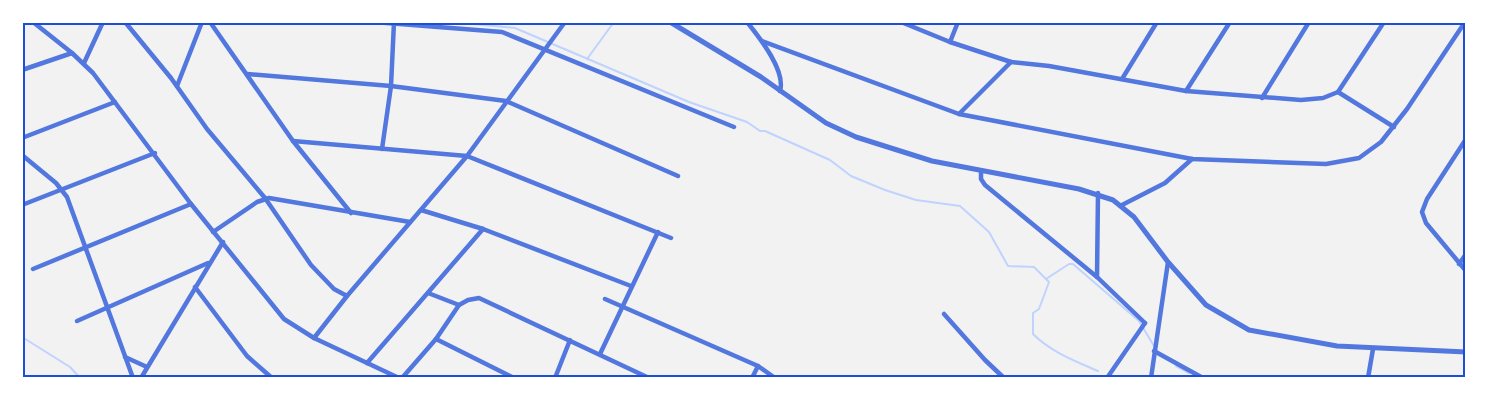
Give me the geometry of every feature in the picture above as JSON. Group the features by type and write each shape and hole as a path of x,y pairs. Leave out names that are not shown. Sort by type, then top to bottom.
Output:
{"street":[{"path":"33,22 84,63 155,153 191,204 284,319 314,338 401,378 436,339 459,304"},
{"path":"84,63 103,22"},
{"path":"125,22 177,86 207,129 265,198 311,265 334,289 346,296"},
{"path":"177,86 202,22"},
{"path":"210,22 293,141 351,213"},
{"path":"374,22 502,32 734,127"},
{"path":"314,338 346,296 467,156 565,22"},
{"path":"670,22 761,77 826,123 864,140 932,161 981,172 1098,193 1122,205 1134,217 1168,262 1212,310 1249,330 1307,342 1372,349 1466,352"},
{"path":"748,22 762,41 782,80 780,91"},
{"path":"901,22 950,42 1011,62 1049,66 1186,91 1262,98 1315,100 1338,92 1384,22"},
{"path":"950,42 958,22"},
{"path":"1122,79 1157,22"},
{"path":"1186,91 1230,22"},
{"path":"1262,98 1309,22"},
{"path":"762,41 959,114 1192,159 1326,164 1359,158 1377,146 1394,127 1465,22"},
{"path":"382,148 391,86 394,23"},
{"path":"22,70 72,53"},
{"path":"959,114 1011,62"},
{"path":"248,74 391,86 506,101 678,176"},
{"path":"1338,92 1394,127"},
{"path":"22,138 115,102"},
{"path":"1466,139 1427,199 1422,212 1424,220 1466,271"},
{"path":"293,141 467,156 671,238"},
{"path":"22,204 155,153"},
{"path":"22,155 62,190 70,204 133,378"},
{"path":"1122,205 1165,183 1192,159"},
{"path":"981,172 981,179 985,185 1097,278 1146,323 1158,326"},
{"path":"1097,278 1098,193"},
{"path":"213,232 265,198 410,222"},
{"path":"33,269 191,204"},
{"path":"420,210 483,230 631,286"},
{"path":"367,363 483,230"},
{"path":"600,354 658,232"},
{"path":"141,378 222,242"},
{"path":"1459,264 1466,254"},
{"path":"77,321 210,262"},
{"path":"1151,378 1168,262"},
{"path":"196,287 247,356 272,378"},
{"path":"428,293 459,304 474,299 483,299 649,378"},
{"path":"605,299 758,366 775,378"},
{"path":"944,314 985,360 1004,378"},
{"path":"1107,378 1146,323"},
{"path":"436,339 514,378"},
{"path":"555,378 570,340"},
{"path":"1368,378 1372,349"},
{"path":"1154,350 1203,378"},
{"path":"125,357 147,367"},
{"path":"752,378 758,366"}],"waterway":[{"path":"452,22 515,28 689,102 747,122 760,131 765,131 830,160 851,176 885,190 916,200 960,206 989,232 1008,266 1034,267 1049,282 1039,309 1033,313 1033,334 1055,351 1098,371"},
{"path":"587,59 614,22"},
{"path":"1046,279 1069,264 1073,264 1139,321 1154,346"},
{"path":"22,337 70,367 80,378"},
{"path":"1176,366 1189,373"}]}
